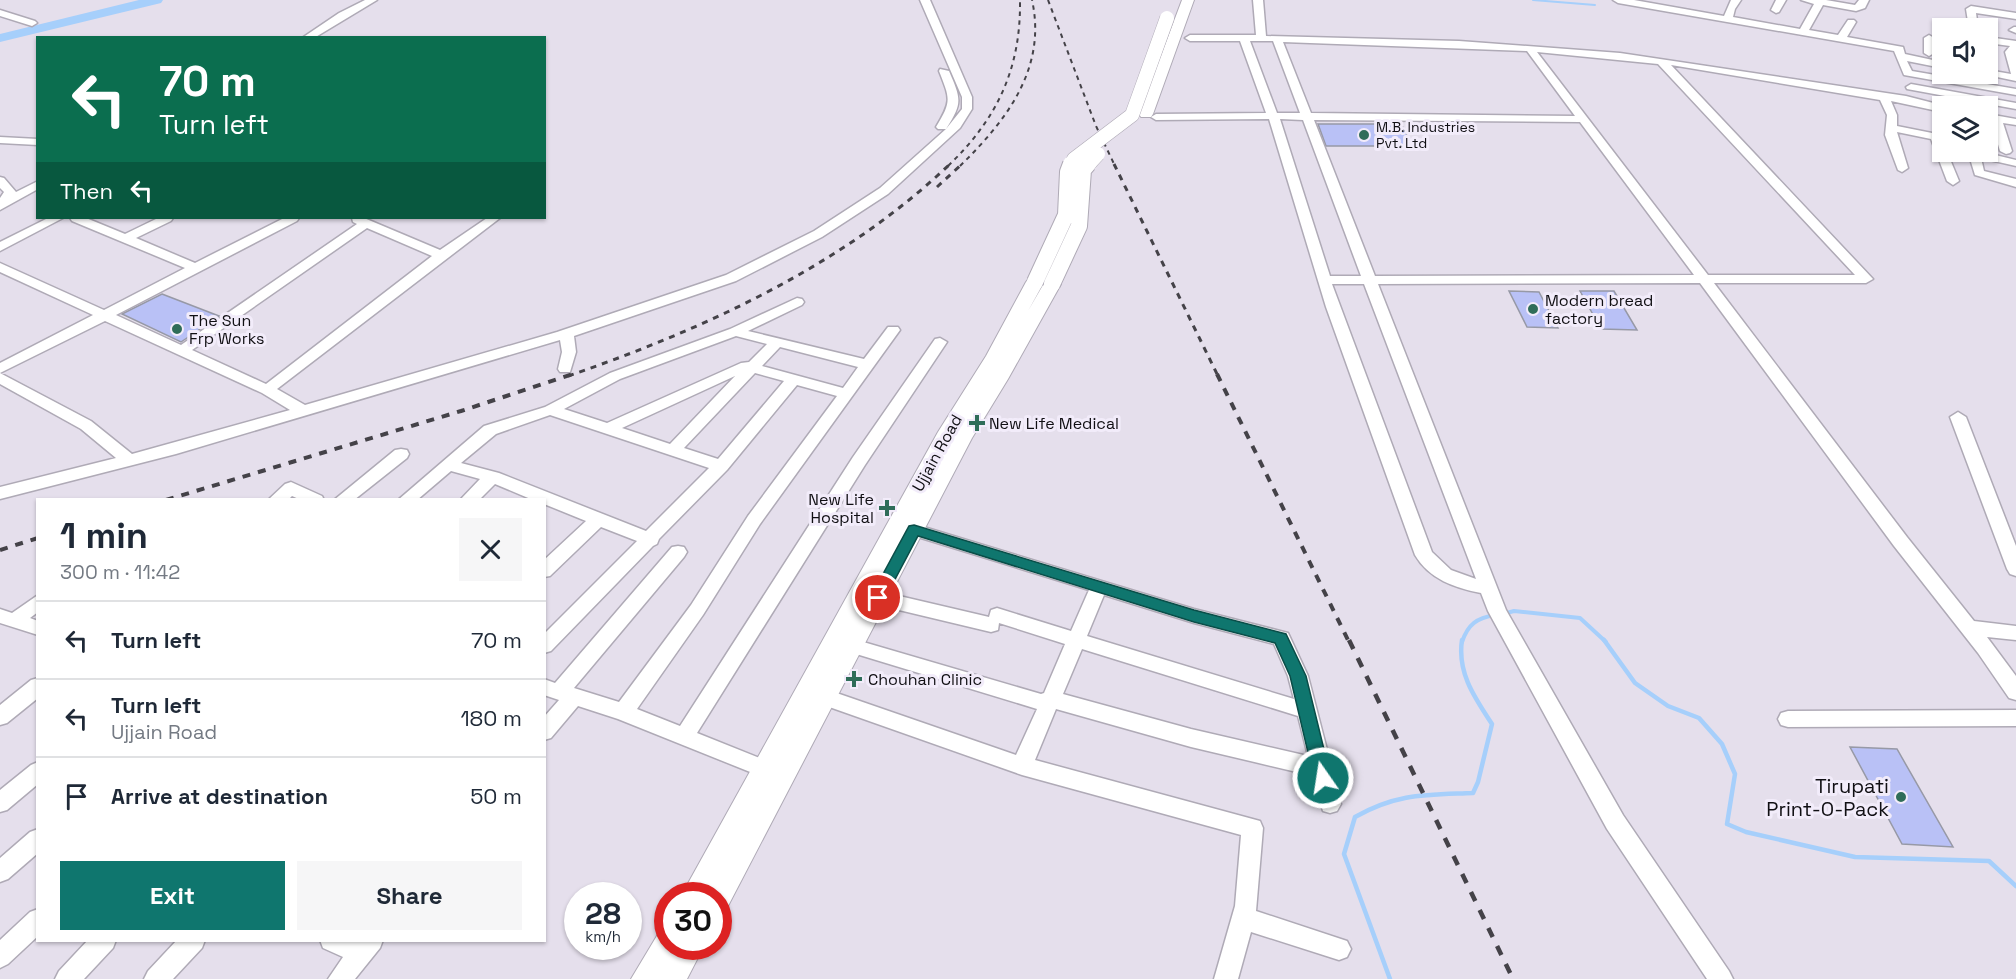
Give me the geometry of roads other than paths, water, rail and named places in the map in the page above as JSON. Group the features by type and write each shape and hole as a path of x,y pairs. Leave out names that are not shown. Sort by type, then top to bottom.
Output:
{"main road":[{"name":"Ujjain Road","path":"703,882 975,401 999,379 1043,283 1066,216 1068,172 1074,159 1132,115 1175,0"},
{"path":"1043,283 1079,226 1083,170 1095,156 1130,131 1146,114 1188,0"},
{"name":"Ujjain Road","path":"726,882 854,646 914,530 995,356 1043,283"},
{"path":"646,979 658,960"},
{"path":"671,979 681,960"}],"street":[{"path":"310,36 342,15 372,0"},
{"path":"0,494 130,461 566,333 731,278 818,234 884,191 956,126 967,109 967,97 925,0 917,0 952,91 954,107 948,118 924,149 872,192 808,233 776,249 768,258"},
{"path":"1258,0 1261,39"},
{"path":"1618,0 1658,3 1689,12 1841,39 1884,41 1899,52 1932,62"},
{"path":"1680,0 1696,4 1689,12"},
{"path":"1728,19 1730,9 1736,0"},
{"path":"1776,10 1781,0"},
{"path":"1806,0 1856,8 1862,6 1864,0"},
{"path":"1803,32 1821,1"},
{"path":"1972,18 1971,9 2014,16 2016,44 2010,52 2015,71"},
{"path":"0,13 32,23"},
{"path":"1841,39 1851,22"},
{"path":"1929,53 1931,33"},
{"path":"1190,38 1480,45 1660,61 1712,67 1884,97 1896,97 1932,106"},
{"path":"1244,38 1273,116 1325,280 1425,555 1436,570 1459,582 1488,588"},
{"path":"1277,39 1497,610 1616,822 1720,979"},
{"path":"1998,41 2016,44"},
{"path":"1530,49 1967,627 1989,651 2016,692"},
{"path":"1899,52 1932,53"},
{"path":"1899,52 1908,73 1914,102"},
{"path":"1325,280 1866,279 1660,61"},
{"path":"1998,65 2015,71"},
{"path":"1998,72 2015,71"},
{"path":"1908,73 2016,92"},
{"path":"1911,87 2016,106"},
{"path":"1884,97 1890,107 1891,135 1902,168"},
{"path":"1156,117 1583,119"},
{"path":"1998,119 2016,122"},
{"path":"1892,128 1932,136"},
{"path":"1998,129 2011,152"},
{"path":"1,142 36,142"},
{"path":"1998,158 2016,163"},
{"path":"1947,162 1953,181"},
{"path":"1976,162 1976,170 1979,173 2016,183"},
{"path":"0,181 3,200 36,185"},
{"path":"0,247 55,219"},
{"path":"78,219 196,268"},
{"path":"124,239 165,219"},
{"path":"0,369 290,219"},
{"path":"267,390 441,255 493,219"},
{"path":"181,351 360,220 441,255"},
{"path":"0,267 267,390 304,411"},
{"path":"408,498 490,430 550,410 615,376 735,332 797,302"},
{"path":"623,712 697,610 754,520 893,330"},
{"path":"735,332 869,365"},
{"path":"565,369 569,352 566,333"},
{"path":"673,450 777,342"},
{"path":"684,736 859,461 940,342"},
{"path":"607,429 746,366 848,394"},
{"path":"0,378 86,426 130,461"},
{"path":"546,644 651,540 721,466 793,380"},
{"path":"550,410 721,466"},
{"path":"1958,417 2016,569"},
{"path":"345,498 401,454"},
{"path":"447,465 493,477 540,498"},
{"path":"470,498 493,477"},
{"path":"278,498 291,488 312,498"},
{"path":"546,500 651,540"},
{"path":"546,569 598,519"},
{"path":"914,530 1194,616 1281,638 1298,676 1330,804"},
{"path":"546,727 560,691 678,552"},
{"path":"1022,766 1099,587"},
{"path":"878,598 994,620 1075,640 1307,711"},
{"path":"7,618 36,603"},
{"path":"7,618 36,627"},
{"path":"1967,627 2016,633"},
{"path":"854,646 1041,702 1050,699 1191,738 1307,765 1323,778"},
{"path":"0,717 36,688"},
{"path":"560,691 623,712 765,769"},
{"path":"825,697 1022,766 1252,828 1246,906 1226,979"},
{"path":"1788,719 2016,718"},
{"path":"0,803 36,773"},
{"path":"0,872 36,841"},
{"path":"1243,918 1339,949"},
{"path":"0,956 36,923"},
{"path":"68,979 103,942"},
{"path":"156,979 193,942"},
{"path":"340,979 366,947 341,942"}],"waterway":[{"path":"0,38 156,0"},
{"path":"1533,0 1595,5"},
{"path":"1503,614 1514,611 1580,618 1604,640"},
{"path":"1462,642 1470,626 1483,618 1495,615"},
{"path":"1390,979 1344,854 1355,817 1370,809 1399,799 1473,793 1478,782 1492,724 1474,695 1465,674 1461,652 1462,640"},
{"path":"1604,640 1635,683 1668,706 1699,718 1722,744 1735,774 1727,824 1746,832 1855,857 1989,861 2016,886"}],"railway":[{"path":"949,165 980,130 1003,91 1016,48 1020,0"},
{"path":"961,165 993,130 1019,91 1034,48 1035,25 1032,0"},
{"path":"1048,0 1096,126 1115,166"},
{"path":"1114,164 1218,376"},
{"path":"568,376 671,337 771,290 819,263 865,233 909,200 949,165"},
{"path":"937,187 961,165"},
{"path":"173,498 461,411 573,374"},
{"path":"1217,374 1349,642"},
{"path":"0,550 36,539"},
{"path":"1349,640 1513,979"}],"place":[{"name":"M.B. Industries Pvt. Ltd","path":"1364,135"},
{"name":"Modern bread factory","path":"1533,309"},
{"name":"The Sun Frp Works","path":"177,329"},
{"name":"New Life Medical","path":"977,423"},
{"name":"New Life Hospital","path":"887,508"},
{"name":"Chouhan Clinic","path":"854,679"},
{"name":"Tirupati Print-O-Pack","path":"1901,797"}]}
